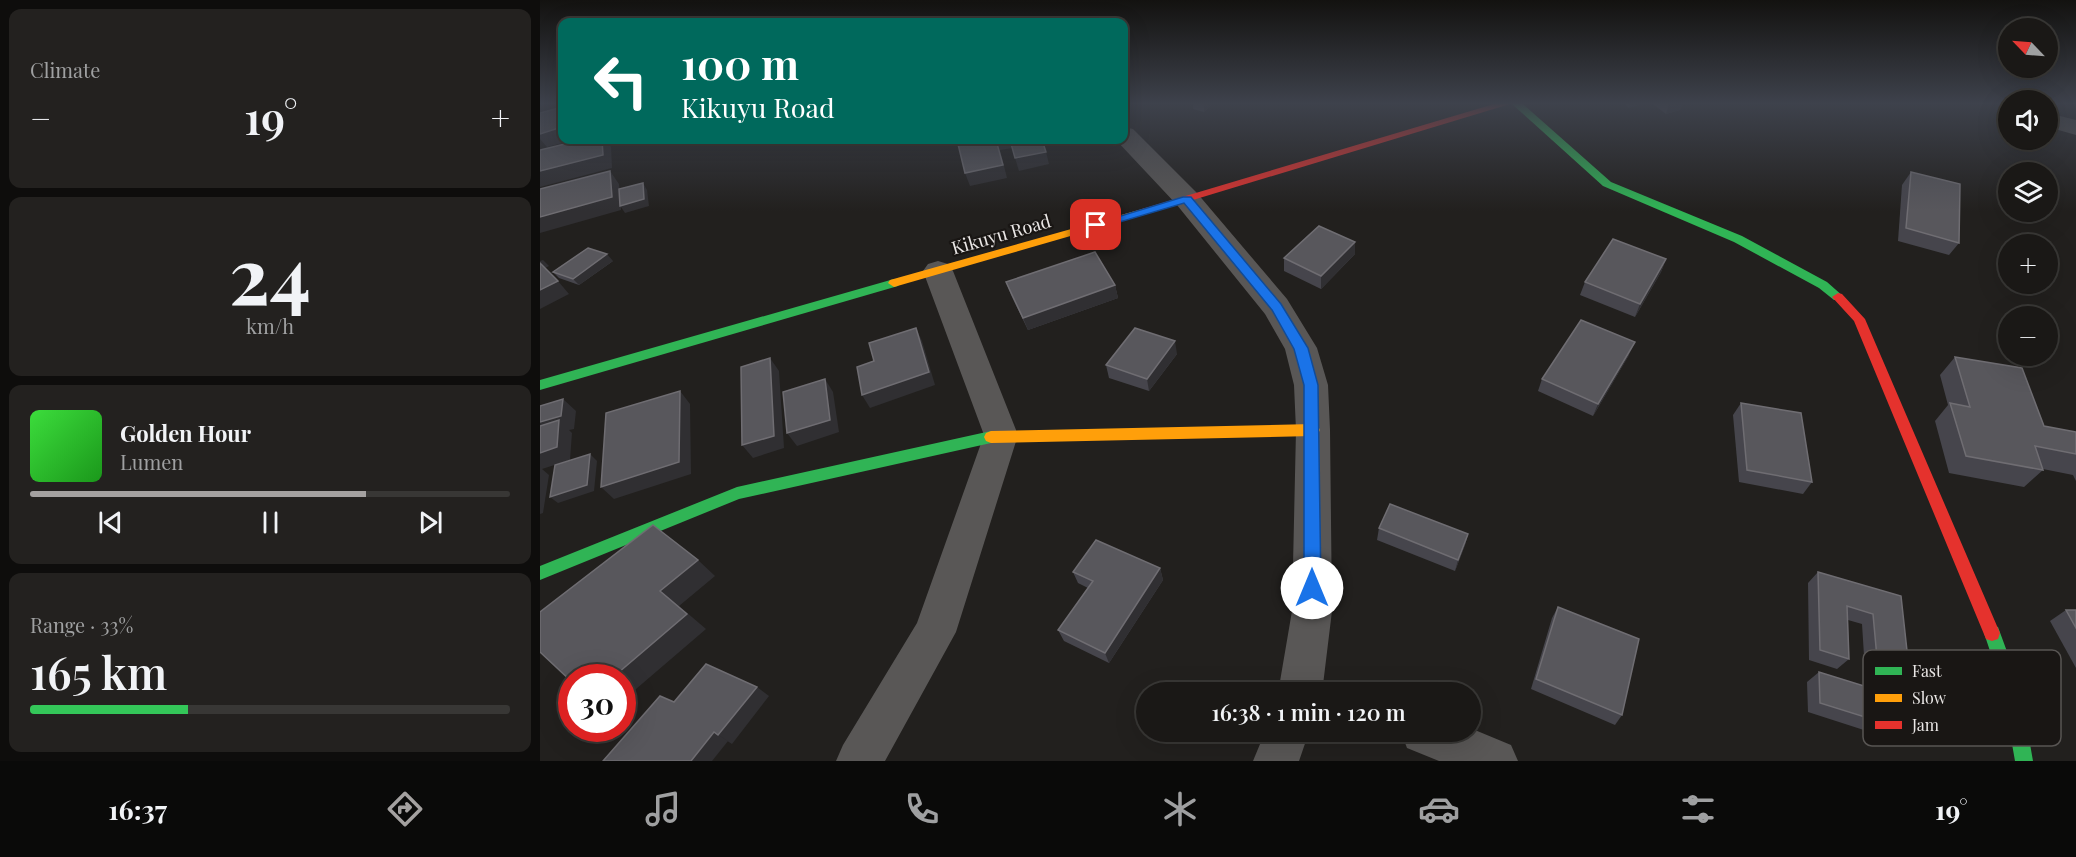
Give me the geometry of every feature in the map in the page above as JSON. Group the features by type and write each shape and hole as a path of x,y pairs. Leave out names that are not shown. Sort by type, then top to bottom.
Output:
{"street":[{"path":"1129,140 1187,199 1276,307 1301,348 1311,385 1313,430 1310,682"},
{"name":"Kikuyu Road","path":"540,385 1386,140"},
{"path":"1557,140 1607,183 1738,239 1823,285 1848,305 1859,319 1982,606 1998,650"},
{"path":"859,761 883,724 935,632 1001,435 938,271"},
{"path":"540,573 737,493 1001,435 1313,430"},
{"path":"1276,761 1283,742"},
{"path":"1448,742 1495,761"},
{"path":"2021,746 2024,761"}],"building":[{"path":"565,144 602,144 603,155 540,171 540,150"},
{"path":"958,144 997,144 1003,165 965,173"},
{"path":"1011,144 1043,144 1046,152 1015,158"},
{"path":"610,171 612,197 540,217 540,189"},
{"path":"1911,172 1960,184 1959,243 1906,228"},
{"path":"643,183 644,199 620,206 619,189"},
{"path":"1319,226 1355,242 1321,276 1284,258"},
{"path":"1613,239 1666,259 1640,304 1585,282"},
{"path":"588,248 607,254 573,279 553,272"},
{"path":"1095,252 1115,285 1023,318 1006,282"},
{"path":"540,263 558,281 540,290"},
{"path":"1581,320 1635,342 1598,404 1542,379"},
{"path":"916,328 929,372 862,395 857,367 874,361 869,343"},
{"path":"1135,328 1175,341 1147,379 1106,365"},
{"path":"1955,357 1998,364 1998,366 2022,368 2044,426 2076,432 2076,454 2035,446 2043,470 1966,456 1950,403 1970,407"},
{"path":"770,358 774,436 742,445 741,367"},
{"path":"825,379 830,420 787,433 783,392"},
{"path":"680,391 679,462 601,487 606,413"},
{"path":"563,399 561,416 540,422 540,406"},
{"path":"1741,403 1801,413 1812,482 1747,470"},
{"path":"559,420 557,447 540,453 540,426"},
{"path":"590,454 587,485 550,497 555,465"},
{"path":"1390,504 1468,534 1458,560 1379,528"},
{"path":"653,525 698,560 660,591 687,614 628,664 558,664 558,669 540,652 540,612"},
{"path":"1096,540 1160,568 1105,653 1058,630 1093,581 1073,572"},
{"path":"1818,572 1901,596 1907,650 1876,650 1873,614 1847,606 1849,659 1820,650"},
{"path":"1558,607 1639,639 1622,715 1536,679"},
{"path":"2066,610 2076,610 2076,628"},
{"path":"706,664 757,687 718,735 714,732 691,761 603,761 620,742 636,742 636,723 660,696 674,702"},
{"path":"1819,672 1863,686 1863,716 1820,703"}],"traffic: fast":[{"path":"1557,140 1607,184 1738,239 1823,285 1838,297"},
{"path":"540,385 894,283"},
{"path":"540,573 737,493 991,437"},
{"path":"1992,633 1998,650"},
{"path":"2021,746 2024,761"}],"traffic: slow":[{"path":"894,283 1146,211"},
{"path":"991,437 1313,430"}],"traffic: jam":[{"path":"1146,211 1386,140"},
{"path":"1838,297 1859,319 1992,633"}],"route":[{"path":"1096,225 1187,199 1276,307 1301,348 1311,385 1312,588"}]}
